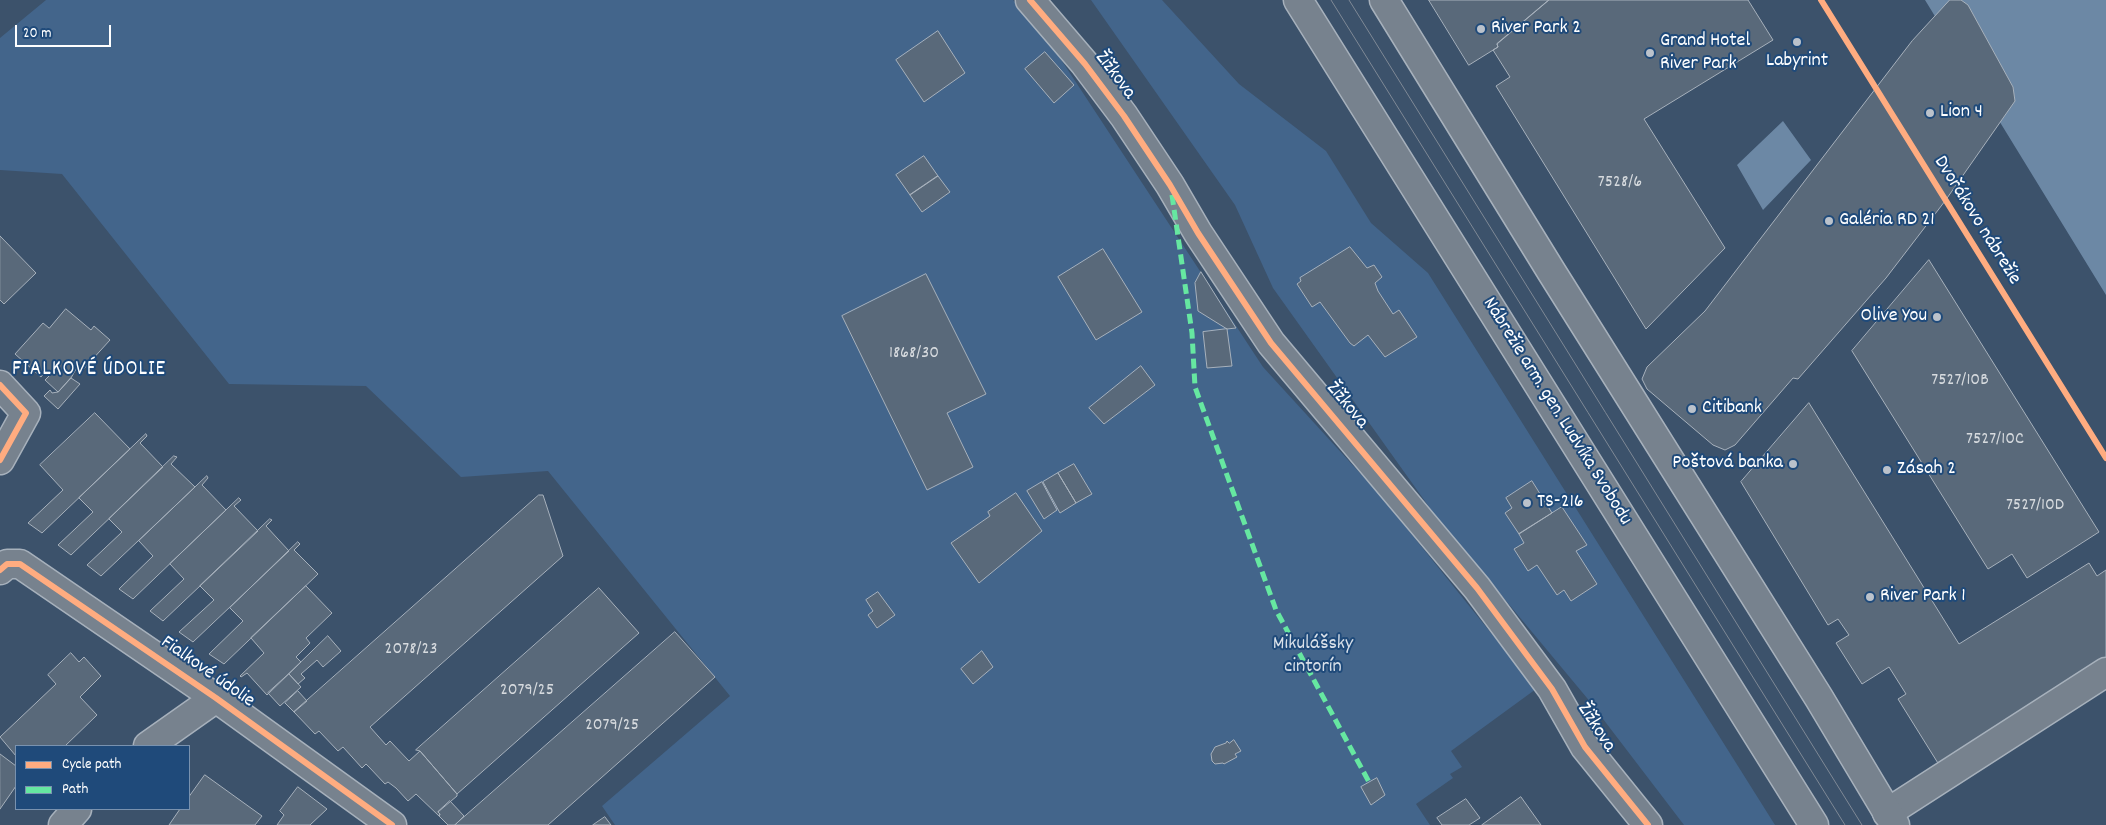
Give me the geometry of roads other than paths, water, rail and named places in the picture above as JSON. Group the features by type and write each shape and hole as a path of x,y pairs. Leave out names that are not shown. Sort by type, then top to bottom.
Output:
{"main road":[{"name":"Žižkova","path":"1030,0 1085,64 1124,116 1271,343 1477,588 1552,689 1585,747 1648,825"},
{"name":"Nábrežie arm. gen. Ludvíka Svobodu","path":"1298,0 1814,825"},
{"path":"1384,0 1551,271 1819,698 1891,819 2106,672"},
{"path":"0,385 26,413 0,460"},
{"name":"Fialkové údolie","path":"0,570 8,564 20,564 216,698 392,825"},
{"path":"149,745 216,698"},
{"path":"63,825 76,810"}],"tram line":[{"path":"1331,0 1845,825"},
{"path":"1349,0 1862,825"}],"place":[{"name":"River Park 2","path":"1481,29"},
{"name":"Labyrint","path":"1797,42"},
{"name":"Grand Hotel River Park","path":"1650,53"},
{"name":"Lion 4","path":"1930,113"},
{"name":"Galéria RD 21","path":"1829,221"},
{"name":"Olive You","path":"1937,317"},
{"name":"Citibank","path":"1692,409"},
{"name":"Poštová banka","path":"1793,464"},
{"name":"Zásah 2","path":"1887,470"},
{"name":"TS-216","path":"1527,503"},
{"name":"River Park 1","path":"1870,597"}],"district":[{"name":"FIALKOVÉ ÚDOLIE","path":"89,371"}],"park label":[{"name":"Mikulášsky cintorín","path":"1313,656"}]}
